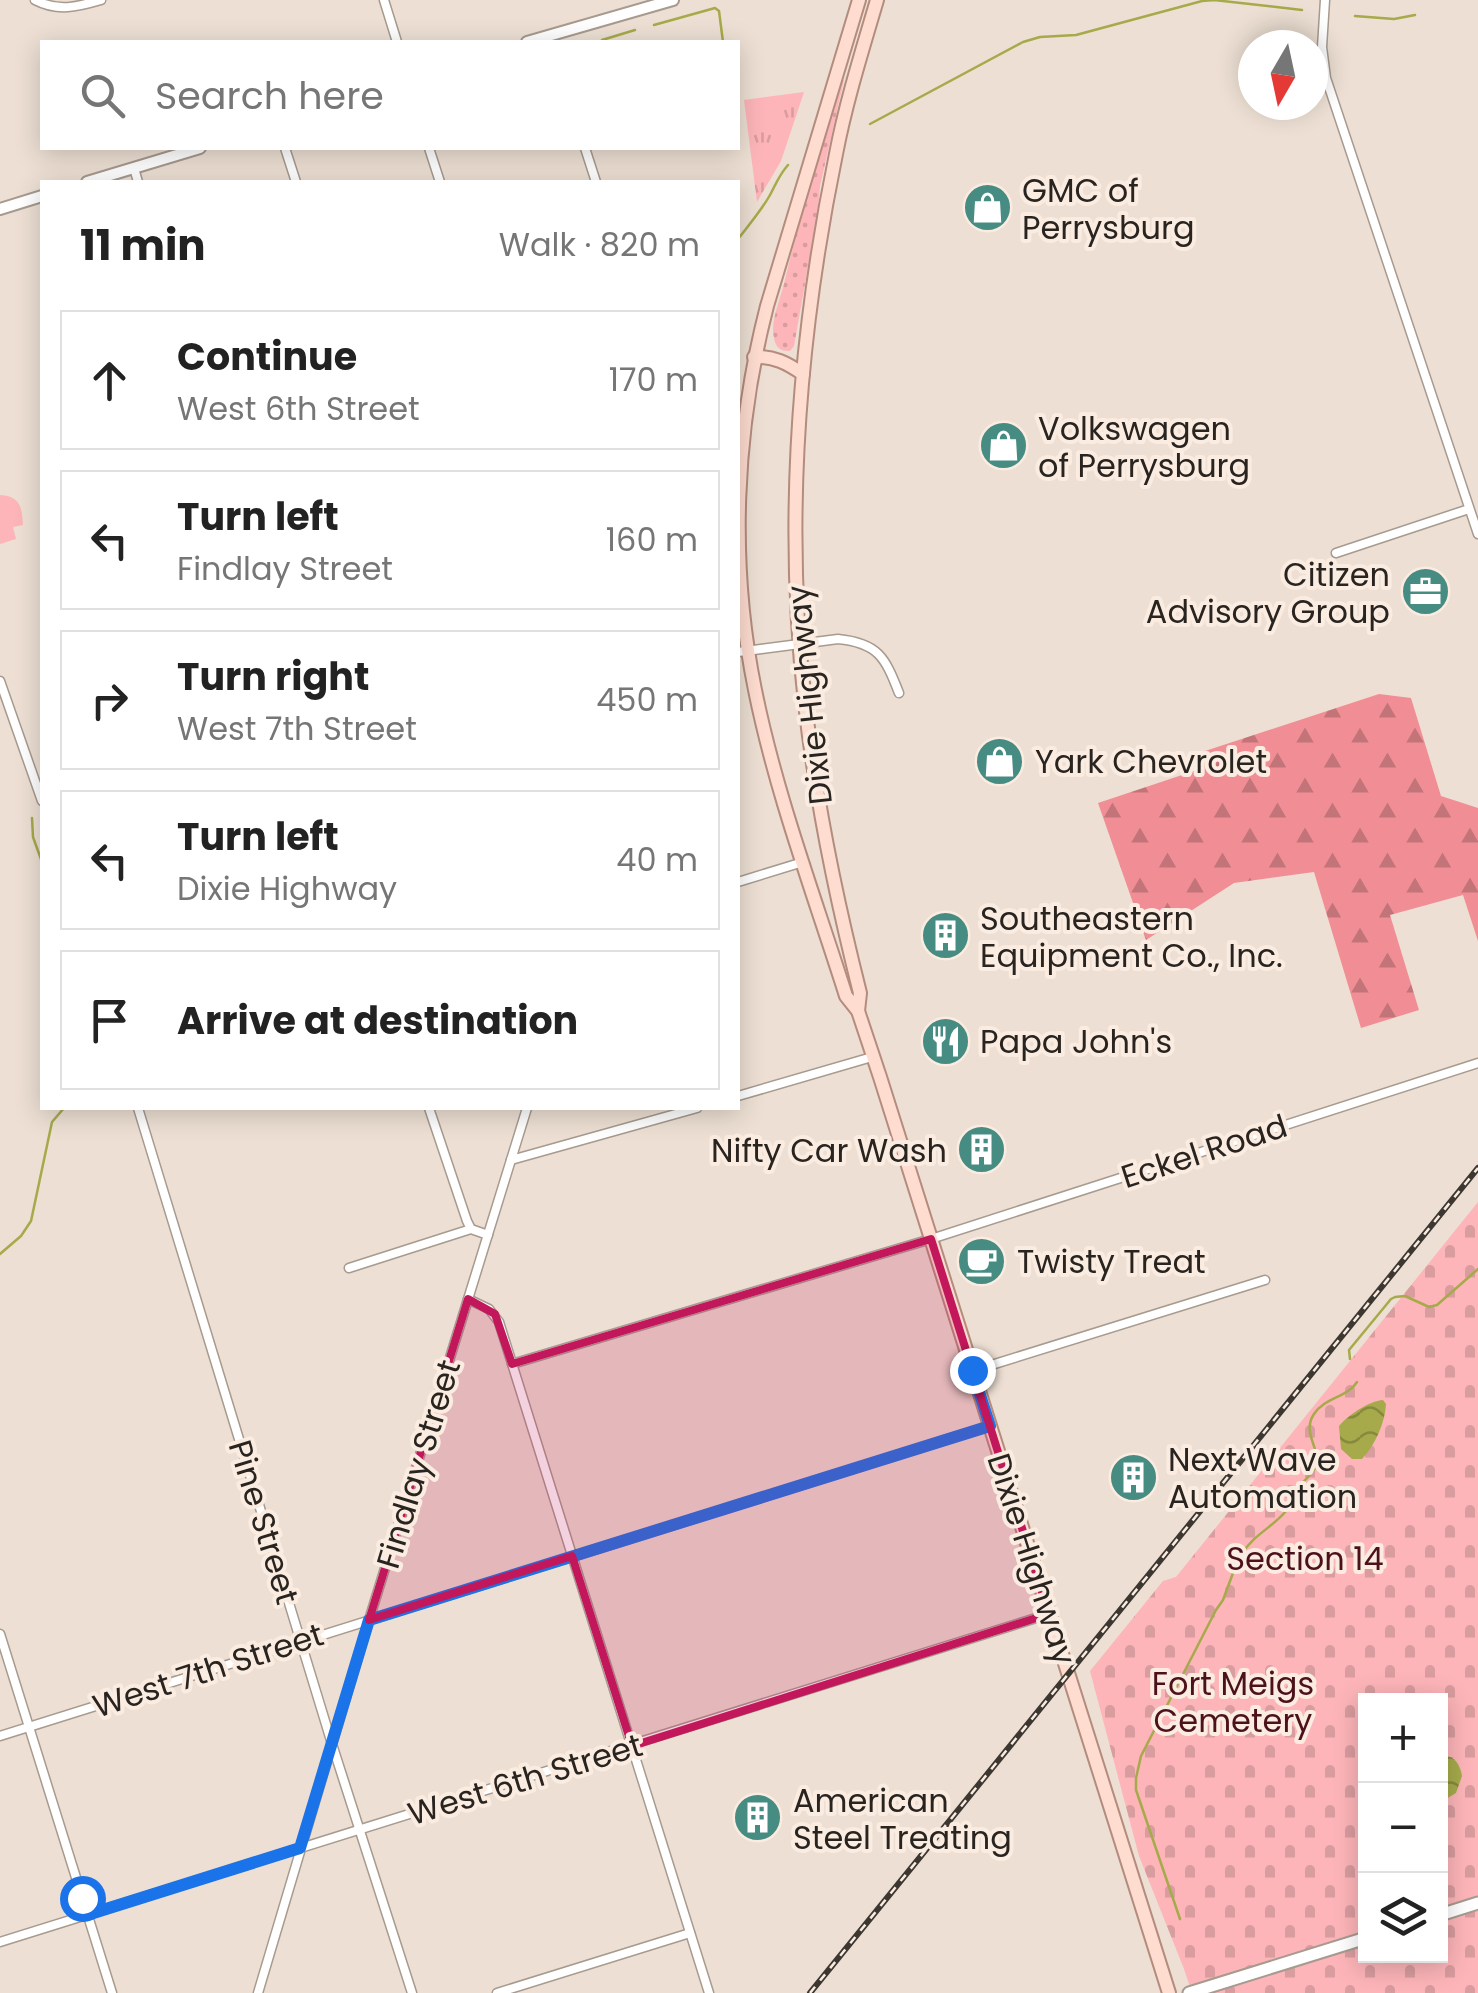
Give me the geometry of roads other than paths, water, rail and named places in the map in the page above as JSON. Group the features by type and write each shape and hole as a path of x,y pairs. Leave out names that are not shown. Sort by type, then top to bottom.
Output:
{"main road":[{"name":"Dixie Highway","path":"740,484 754,357 859,0"},
{"name":"Dixie Highway","path":"858,1011 860,993 833,882 812,766 799,643 796,518 803,374 816,270 842,125 873,0"},
{"path":"740,402 754,357 776,358 803,374"},
{"name":"Dixie Highway","path":"740,533 743,651 764,730 846,996 858,1011 1169,1993"},
{"path":"1448,1912 1478,1903"},
{"path":"1189,1993 1358,1940"}],"street":[{"path":"35,0 63,9 102,0"},
{"path":"384,0 396,40"},
{"path":"551,39 673,0"},
{"path":"1325,0 1322,47 1326,78 1478,534"},
{"path":"94,180 193,150"},
{"path":"286,150 295,180"},
{"path":"430,150 439,180"},
{"path":"586,150 595,180"},
{"path":"134,168 137,180"},
{"path":"0,210 40,197"},
{"path":"1336,554 1469,508"},
{"path":"743,651 838,638 868,646 888,664 898,693"},
{"path":"0,681 40,795"},
{"path":"740,881 804,862"},
{"path":"740,1095 872,1057"},
{"name":"Eckel Road","path":"512,1364 930,1239 1478,1063"},
{"name":"Pine Street","path":"139,1110 412,1993"},
{"path":"431,1110 471,1229"},
{"name":"Findlay Street","path":"258,1993 526,1110"},
{"path":"511,1160 691,1110"},
{"path":"349,1268 471,1229 488,1235"},
{"path":"972,1370 1265,1280"},
{"path":"468,1299 495,1314 710,1993"},
{"name":"West 7th Street","path":"0,1736 990,1426"},
{"name":"West 6th Street","path":"0,1942 1049,1614"},
{"path":"0,1634 112,1993"},
{"path":"497,1993 690,1932"}],"water":[{"path":"1383,1400 1385,1411 1375,1440 1362,1459 1352,1459 1341,1449 1339,1426 1359,1409"},
{"path":"1448,1757 1456,1761 1462,1776 1456,1793 1448,1798"}],"waterway":[{"path":"870,124 1023,42 1040,37 1076,35 1202,1 1302,10"},
{"path":"654,25 715,8 719,11 723,40"},
{"path":"1355,16 1394,19 1415,15"},
{"path":"602,40 635,30"},
{"path":"740,236 788,165"},
{"path":"32,818 40,856"},
{"path":"0,1254 31,1221 52,1122 62,1110"},
{"path":"1350,1359 1349,1350 1391,1299 1405,1296 1429,1307 1437,1305 1478,1269"},
{"path":"1242,1554 1286,1511 1315,1468 1310,1428 1314,1414 1357,1382"},
{"path":"1180,1919 1136,1790 1136,1778 1141,1756 1223,1600 1233,1573"}],"railway":[{"path":"810,1993 1478,1168"}],"place":[{"name":"GMC of Perrysburg","path":"987,208"},
{"name":"Volkswagen of Perrysburg","path":"1003,446"},
{"name":"Citizen Advisory Group","path":"1425,592"},
{"name":"Yark Chevrolet","path":"1000,761"},
{"name":"Southeastern Equipment Co., Inc.","path":"945,936"},
{"name":"Papa John's","path":"945,1041"},
{"name":"Nifty Car Wash","path":"982,1150"},
{"name":"Twisty Treat","path":"982,1261"},
{"name":"Next Wave Automation","path":"1133,1477"},
{"name":"American Steel Treating","path":"758,1818"}],"park label":[{"name":"Section 14","path":"1305,1558"},
{"name":"Fort Meigs Cemetery","path":"1233,1702"}]}
